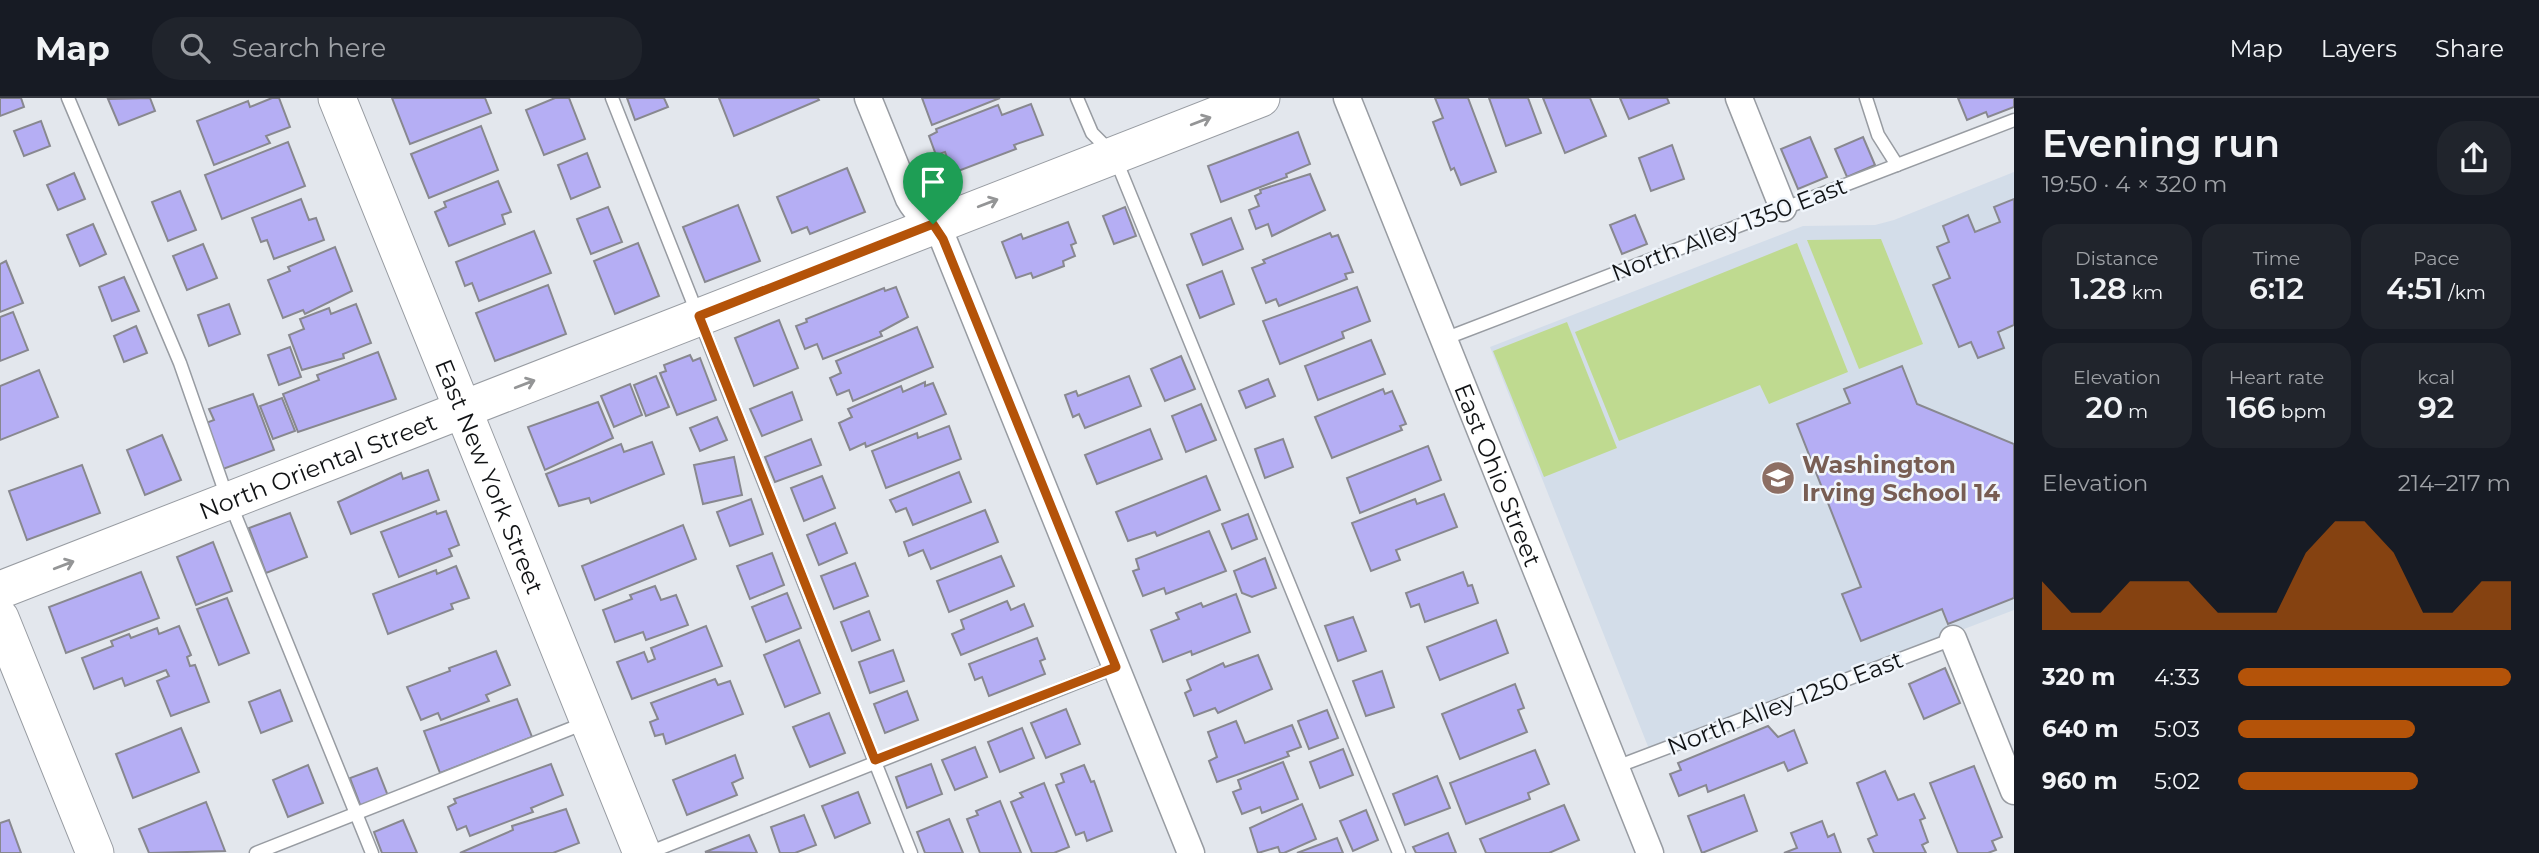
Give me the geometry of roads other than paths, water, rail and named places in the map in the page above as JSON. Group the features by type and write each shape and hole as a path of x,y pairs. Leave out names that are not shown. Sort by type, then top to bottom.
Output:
{"street":[{"name":"East New York Street","path":"337,98 587,723 642,853"},
{"path":"868,98 915,211 933,224 943,239 1191,853"},
{"name":"North Oriental Street","path":"0,590 1261,98"},
{"name":"East Ohio Street","path":"1347,98 1650,853"},
{"path":"1738,98 1783,208"},
{"path":"0,618 95,853"},
{"path":"1953,639 2014,791"}],"lane":[{"path":"68,98 180,363 229,500 372,853"},
{"path":"611,98 911,853"},
{"path":"1077,98 1091,133 1114,155 1399,853"},
{"path":"1866,98 1878,135 1897,165"},
{"name":"North Alley 1350 East","path":"1444,339 2014,120"},
{"name":"North Alley 1250 East","path":"1616,767 1953,639"},
{"path":"648,853 875,760 1116,667"},
{"path":"256,853 587,723"}],"place":[{"name":"Washington Irving School 14","path":"1778,478"}]}
